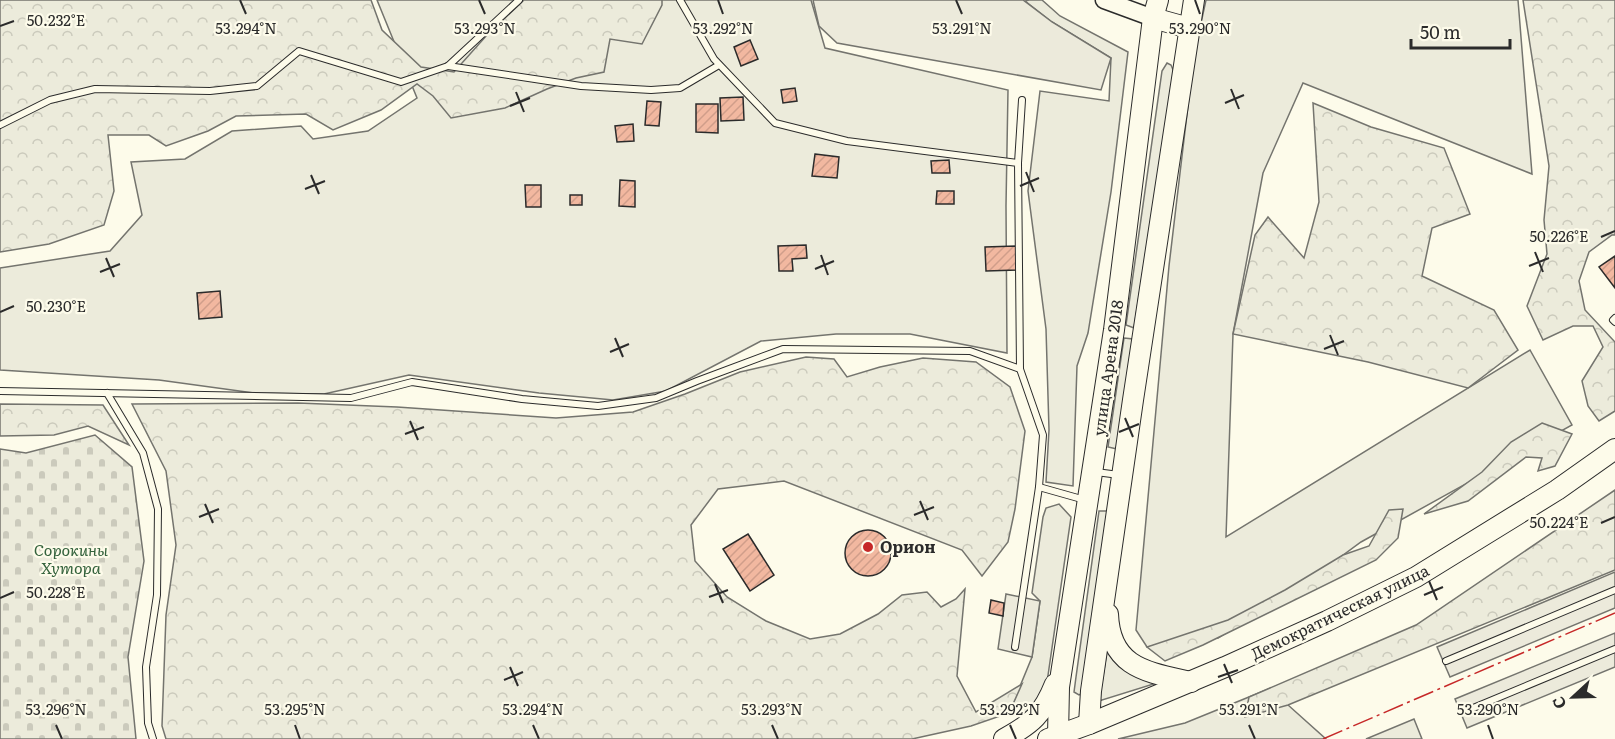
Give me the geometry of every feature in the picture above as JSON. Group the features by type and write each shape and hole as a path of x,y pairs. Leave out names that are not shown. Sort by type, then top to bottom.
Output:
{"main road":[{"path":"1104,0 1155,9 1189,28"},
{"name":"улица Арена 2018","path":"1089,724 1091,691 1122,476 1194,0"},
{"name":"улица Арена 2018","path":"1053,737 1114,330 1155,9"},
{"name":"Демократическая улица","path":"1053,737 1191,682 1327,621 1416,577 1557,490 1615,449"},
{"path":"1107,586 1108,631 1119,650 1133,665 1146,672 1191,682"},
{"path":"1004,739 1027,727 1041,713 1063,665"}],"lane":[{"path":"0,125 50,100 95,89 210,91 256,86 298,51 401,82 448,66 519,0"},
{"path":"680,0 714,59 775,123 846,141 1018,163"},
{"path":"448,66 581,86 651,90 680,88 720,64"},
{"path":"1016,647 1039,487 1043,435 1020,369 1018,163 1022,100"},
{"path":"1615,318 1613,320 1615,322"},
{"path":"0,391 351,398 412,382 522,399 598,406 656,398 783,349 970,351 1020,369"},
{"path":"107,393 143,453 158,509 157,595 146,667 148,723 153,739"},
{"path":"1093,471 1122,476"},
{"path":"1039,487 1089,501"},
{"path":"1446,661 1615,590"},
{"path":"1466,711 1615,649"}],"green space":[{"path":"0,0 371,0 382,30 421,67 454,72 487,35 524,0 662,0 662,5 642,44 610,39 604,72 576,78 505,108 451,118 433,96 417,84 381,110 333,130 306,114 236,116 208,131 166,146 149,135 108,135 114,191 104,225 49,244 0,252"},
{"path":"377,0 811,0 825,48 1008,90 1007,353 910,334 836,334 761,341 666,391 613,400 539,393 409,375 324,394 254,393 159,380 0,370 0,268 110,251 142,215 131,162 185,159 232,131 301,126 313,139 368,131 417,98"},
{"path":"1042,0 1060,16 1128,52 1111,192 1088,333 1077,366 1073,486 1046,482 1049,430 1046,329 1028,191 1040,91 1109,101 1111,58 1052,22 1025,1"},
{"path":"1206,0 1518,0 1532,174 1303,83 1263,173 1233,334 1226,537 1530,350 1572,425 1361,542 1297,589 1218,638 1147,647 1136,630 1169,266 1194,55"},
{"path":"1523,0 1615,0 1615,235 1589,252 1579,281 1585,310 1615,342 1615,411 1599,421 1588,406 1582,381 1603,347 1593,326 1573,326 1543,340 1527,306 1547,254 1544,220 1549,166"},
{"path":"1167,63 1171,65 1174,72 1134,328 1126,325 1162,71"},
{"path":"1313,103 1371,127 1444,148 1470,214 1432,228 1422,276 1494,310 1518,350 1468,388 1368,362 1233,334 1255,235 1268,217 1304,258 1319,202"},
{"path":"1124,338 1133,339 1117,449 1108,447"},
{"path":"806,357 834,359 847,377 923,358 976,362 1010,387 1025,431 1015,509 1008,542 982,576 962,550 784,481 718,489 691,525 695,561 727,597 766,621 810,639 840,634 878,614 902,595 927,592 941,607 956,599 965,589 957,676 976,712 1022,684 1009,713 971,726 912,739 166,739 162,726 166,615 176,545 166,471 132,404 298,403 556,418 633,412 740,372"},
{"path":"0,404 103,405 129,445 88,426 54,435 0,436"},
{"path":"1542,423 1572,434 1555,466 1538,471 1542,458 1526,457 1468,501 1424,514 1482,472 1511,442"},
{"name":"Сорокины Хутора","path":"95,435 132,467 144,561 128,657 136,739 0,739 0,449 26,453"},
{"path":"1615,490 1615,570 1288,705 1245,717 1249,697 1416,625"},
{"path":"1059,504 1071,517 1046,689 1027,715 1009,713 1032,657 1040,601 1032,593 1043,517 1046,508"},
{"path":"1403,509 1398,538 1376,560 1203,645 1165,661 1147,647 1228,620 1285,590 1343,555 1369,546 1389,510"},
{"path":"1099,511 1110,511 1083,693 1079,695 1074,692"},
{"path":"1109,639 1160,682 1099,701"},
{"path":"1286,682 1288,705 1326,739 1118,739 1185,723"},
{"path":"1414,719 1422,739 1366,739"}],"shaded area":[{"path":"813,0 1023,0 1052,22 1111,58 1101,90 837,43 819,26"},
{"path":"1615,572 1615,608 1450,677 1437,647"},
{"path":"1006,594 1040,601 1032,657 998,649"},
{"path":"1615,633 1615,667 1467,728 1455,699"}],"building":[{"path":"750,40 758,59 741,66 734,47"},
{"path":"795,88 797,101 783,103 781,90"},
{"path":"743,97 744,120 721,121 720,98"},
{"path":"647,101 661,102 659,126 645,125"},
{"path":"696,104 718,104 718,133 696,132"},
{"path":"633,124 634,141 617,142 615,126"},
{"path":"815,154 839,157 837,178 812,176"},
{"path":"949,160 950,173 932,173 931,161"},
{"path":"620,180 635,181 635,207 619,206"},
{"path":"525,185 541,185 541,207 526,207"},
{"path":"937,191 954,191 954,204 936,204"},
{"path":"570,195 582,195 582,205 570,205"},
{"path":"806,245 807,258 792,259 793,271 779,271 778,246"},
{"path":"1016,246 1017,270 986,271 985,247"},
{"path":"1615,256 1615,288 1599,267"},
{"path":"220,291 222,317 199,319 197,293"},
{"name":"Орион","path":"868,530 884,537 891,553 884,569 868,576 852,569 845,553 852,537"},
{"path":"748,534 774,575 750,591 723,549"},
{"path":"991,600 1004,603 1003,616 989,613"}],"power":[{"path":"1323,739 1615,613"}],"place":[{"name":"Орион","path":"868,547"}]}
